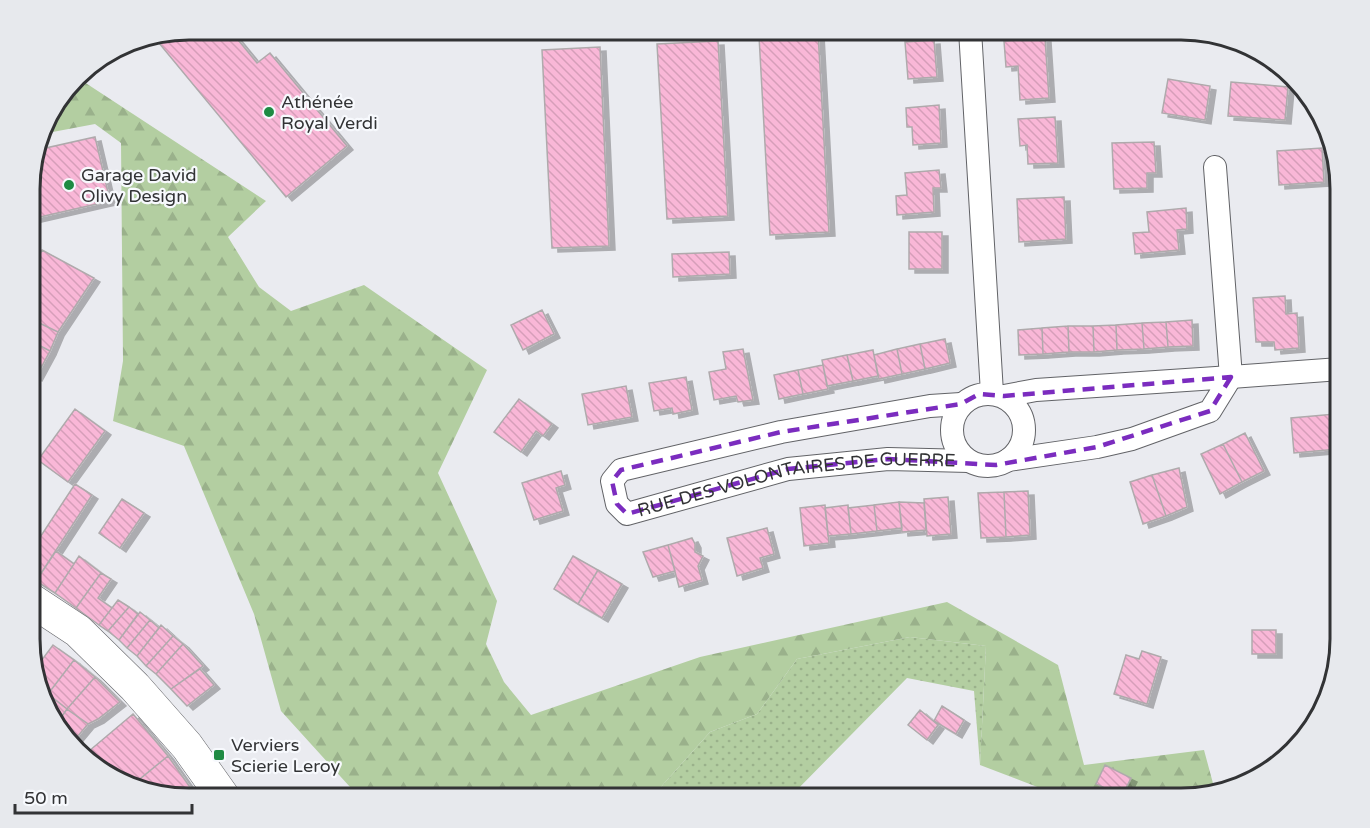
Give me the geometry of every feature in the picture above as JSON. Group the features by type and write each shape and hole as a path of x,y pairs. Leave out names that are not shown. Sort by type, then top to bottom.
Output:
{"main road":[{"path":"40,606 78,631 135,687 187,746 217,788"}],"street":[{"path":"971,41 998,394 1011,402 1021,414 1024,423 1024,436 1021,443 1008,460"},
{"path":"1215,168 1231,377"},
{"name":"RUE DES VOLONTAIRES DE GUERRE","path":"969,461 958,452 953,442 951,429 953,416 961,404 970,397 1036,390 1329,370"},
{"name":"RUE DES VOLONTAIRES DE GUERRE","path":"961,404 930,406 781,432 621,470 612,481 617,504 627,514 788,469 888,459 969,461 983,466 996,465 1008,460 1097,447 1132,439 1210,411 1231,377"},
{"path":"781,432 788,469"}],"highlighted area":[{"path":"1231,377 1210,411 1097,447 996,465 888,459 788,469 627,514 617,504 612,481 621,470 781,432 961,404 979,394 1004,396"}],"green space":[{"path":"86,83 266,201 228,237 259,287 291,311 364,285 487,370 438,473 497,601 486,644 504,682 531,715 700,657 947,602 1058,665 1084,765 1204,750 1213,784 1190,787 1038,787 980,765 986,646 910,637 797,659 757,714 710,732 660,788 351,788 281,711 254,614 184,446 113,421 123,361 121,143 95,124 52,132 66,107"},
{"path":"910,637 986,646 980,765 974,691 907,678 799,787 660,788 710,732 757,714 797,659"}],"building":[{"path":"180,41 239,41 257,63 270,53 347,146 286,197 159,43"},
{"path":"718,41 728,216 667,219 657,44"},
{"path":"759,41 818,41 829,232 770,235"},
{"path":"934,41 937,77 908,79 905,42"},
{"path":"1004,41 1045,41 1049,98 1020,100 1018,66 1006,67"},
{"path":"600,47 609,246 552,248 542,50"},
{"path":"1168,79 1210,86 1205,120 1162,113"},
{"path":"1231,82 1288,87 1285,120 1228,116"},
{"path":"939,105 941,143 913,145 912,127 907,127 906,108"},
{"path":"1055,117 1058,163 1028,164 1027,145 1020,146 1018,119"},
{"name":"Garage David Olivy Design","path":"95,137 110,201 40,217 40,190 46,148"},
{"path":"1154,142 1156,173 1147,173 1147,188 1114,189 1112,143"},
{"path":"1322,148 1324,182 1279,185 1277,151"},
{"path":"939,170 941,188 933,188 934,212 897,215 896,196 907,195 905,173"},
{"path":"1064,197 1066,239 1019,242 1017,199"},
{"path":"1186,208 1187,229 1177,230 1179,250 1135,254 1133,233 1149,232 1147,212"},
{"path":"909,232 942,232 942,269 909,269"},
{"path":"42,250 94,278 58,332 40,323 40,254"},
{"path":"729,252 730,274 673,277 672,254"},
{"path":"1285,296 1286,314 1297,313 1299,348 1275,350 1274,342 1256,342 1253,298"},
{"path":"542,310 554,334 523,350 511,325"},
{"path":"1192,320 1193,346 1168,347 1166,322"},
{"path":"1166,322 1168,347 1144,349 1142,323"},
{"path":"40,323 58,332 50,351 40,346"},
{"path":"1142,323 1144,349 1117,350 1116,325"},
{"path":"1116,325 1117,350 1094,352 1093,326"},
{"path":"1068,326 1093,326 1094,352 1069,352"},
{"path":"1068,326 1069,352 1043,354 1042,328"},
{"path":"1042,328 1043,354 1019,355 1018,330"},
{"path":"945,339 950,363 925,369 920,344"},
{"path":"920,344 925,369 902,374 897,349"},
{"path":"40,346 50,351 40,370"},
{"path":"743,349 753,400 738,402 736,396 714,400 709,372 726,369 723,352"},
{"path":"897,349 902,374 879,379 874,355"},
{"path":"873,350 878,376 853,381 847,355"},
{"path":"847,355 853,381 827,386 822,360"},
{"path":"823,365 828,389 803,394 798,370"},
{"path":"798,370 803,394 779,399 774,375"},
{"path":"686,377 692,410 673,414 672,408 654,411 649,383"},
{"path":"626,386 632,417 588,425 582,394"},
{"path":"519,399 552,424 543,436 536,431 521,452 494,432"},
{"path":"75,409 105,431 68,482 40,461 40,457"},
{"path":"1329,415 1329,450 1294,453 1291,418"},
{"path":"1245,433 1264,471 1242,482 1223,444"},
{"path":"1223,444 1242,482 1220,494 1201,454"},
{"path":"1179,468 1187,507 1166,516 1152,475"},
{"path":"561,471 565,485 556,488 563,511 534,520 522,483"},
{"path":"1152,475 1166,516 1143,524 1130,482"},
{"path":"75,484 92,495 40,575 40,537"},
{"path":"1028,491 1030,535 1006,537 1004,492"},
{"path":"1004,492 1006,537 981,538 978,493"},
{"path":"948,497 951,534 927,536 924,499"},
{"path":"122,499 144,513 120,548 99,533"},
{"path":"899,502 924,503 926,530 902,532"},
{"path":"899,502 902,528 877,531 874,505"},
{"path":"825,505 829,543 804,546 800,508"},
{"path":"848,505 851,534 828,536 825,508"},
{"path":"874,505 877,531 851,534 848,508"},
{"path":"767,528 774,554 760,558 763,568 737,576 727,538"},
{"path":"692,538 695,552 703,556 698,566 702,580 679,587 668,545"},
{"path":"668,545 675,571 653,577 643,552"},
{"path":"56,551 74,564 55,593 40,584 40,575"},
{"path":"79,556 101,573 76,608 55,593"},
{"path":"573,556 598,570 578,604 554,589"},
{"path":"598,570 622,584 602,618 578,604"},
{"path":"101,573 111,579 98,598 112,608 99,625 76,608"},
{"path":"118,600 129,607 108,631 99,625"},
{"path":"129,607 138,614 119,640 108,631"},
{"path":"140,612 150,620 127,648 119,640"},
{"path":"150,620 159,628 137,656 127,648"},
{"path":"161,625 173,636 146,666 137,656"},
{"path":"1252,630 1276,630 1276,654 1252,654"},
{"path":"173,636 183,644 156,674 146,666"},
{"path":"183,644 203,666 171,689 156,674"},
{"path":"53,645 74,660 51,691 46,677 42,659"},
{"path":"1142,651 1161,657 1147,704 1114,694 1126,655 1139,659"},
{"path":"74,660 95,677 67,709 54,699 51,691"},
{"path":"200,669 214,685 187,706 171,689"},
{"path":"95,677 120,702 88,724 67,709"},
{"path":"54,699 67,709 63,715"},
{"path":"942,706 964,720 956,734 934,721"},
{"path":"67,709 88,724 78,737 63,715"},
{"path":"920,710 938,725 927,740 908,725"},
{"path":"133,714 168,756 140,778 115,767 91,750"},
{"path":"168,756 190,788 170,786 140,778"},
{"path":"1105,765 1131,778 1126,787 1103,787 1096,784"}],"place":[{"name":"Athénée Royal Verdi","path":"269,112"},
{"name":"Garage David Olivy Design","path":"69,185"},
{"name":"Verviers Scierie Leroy","path":"219,755"}]}
